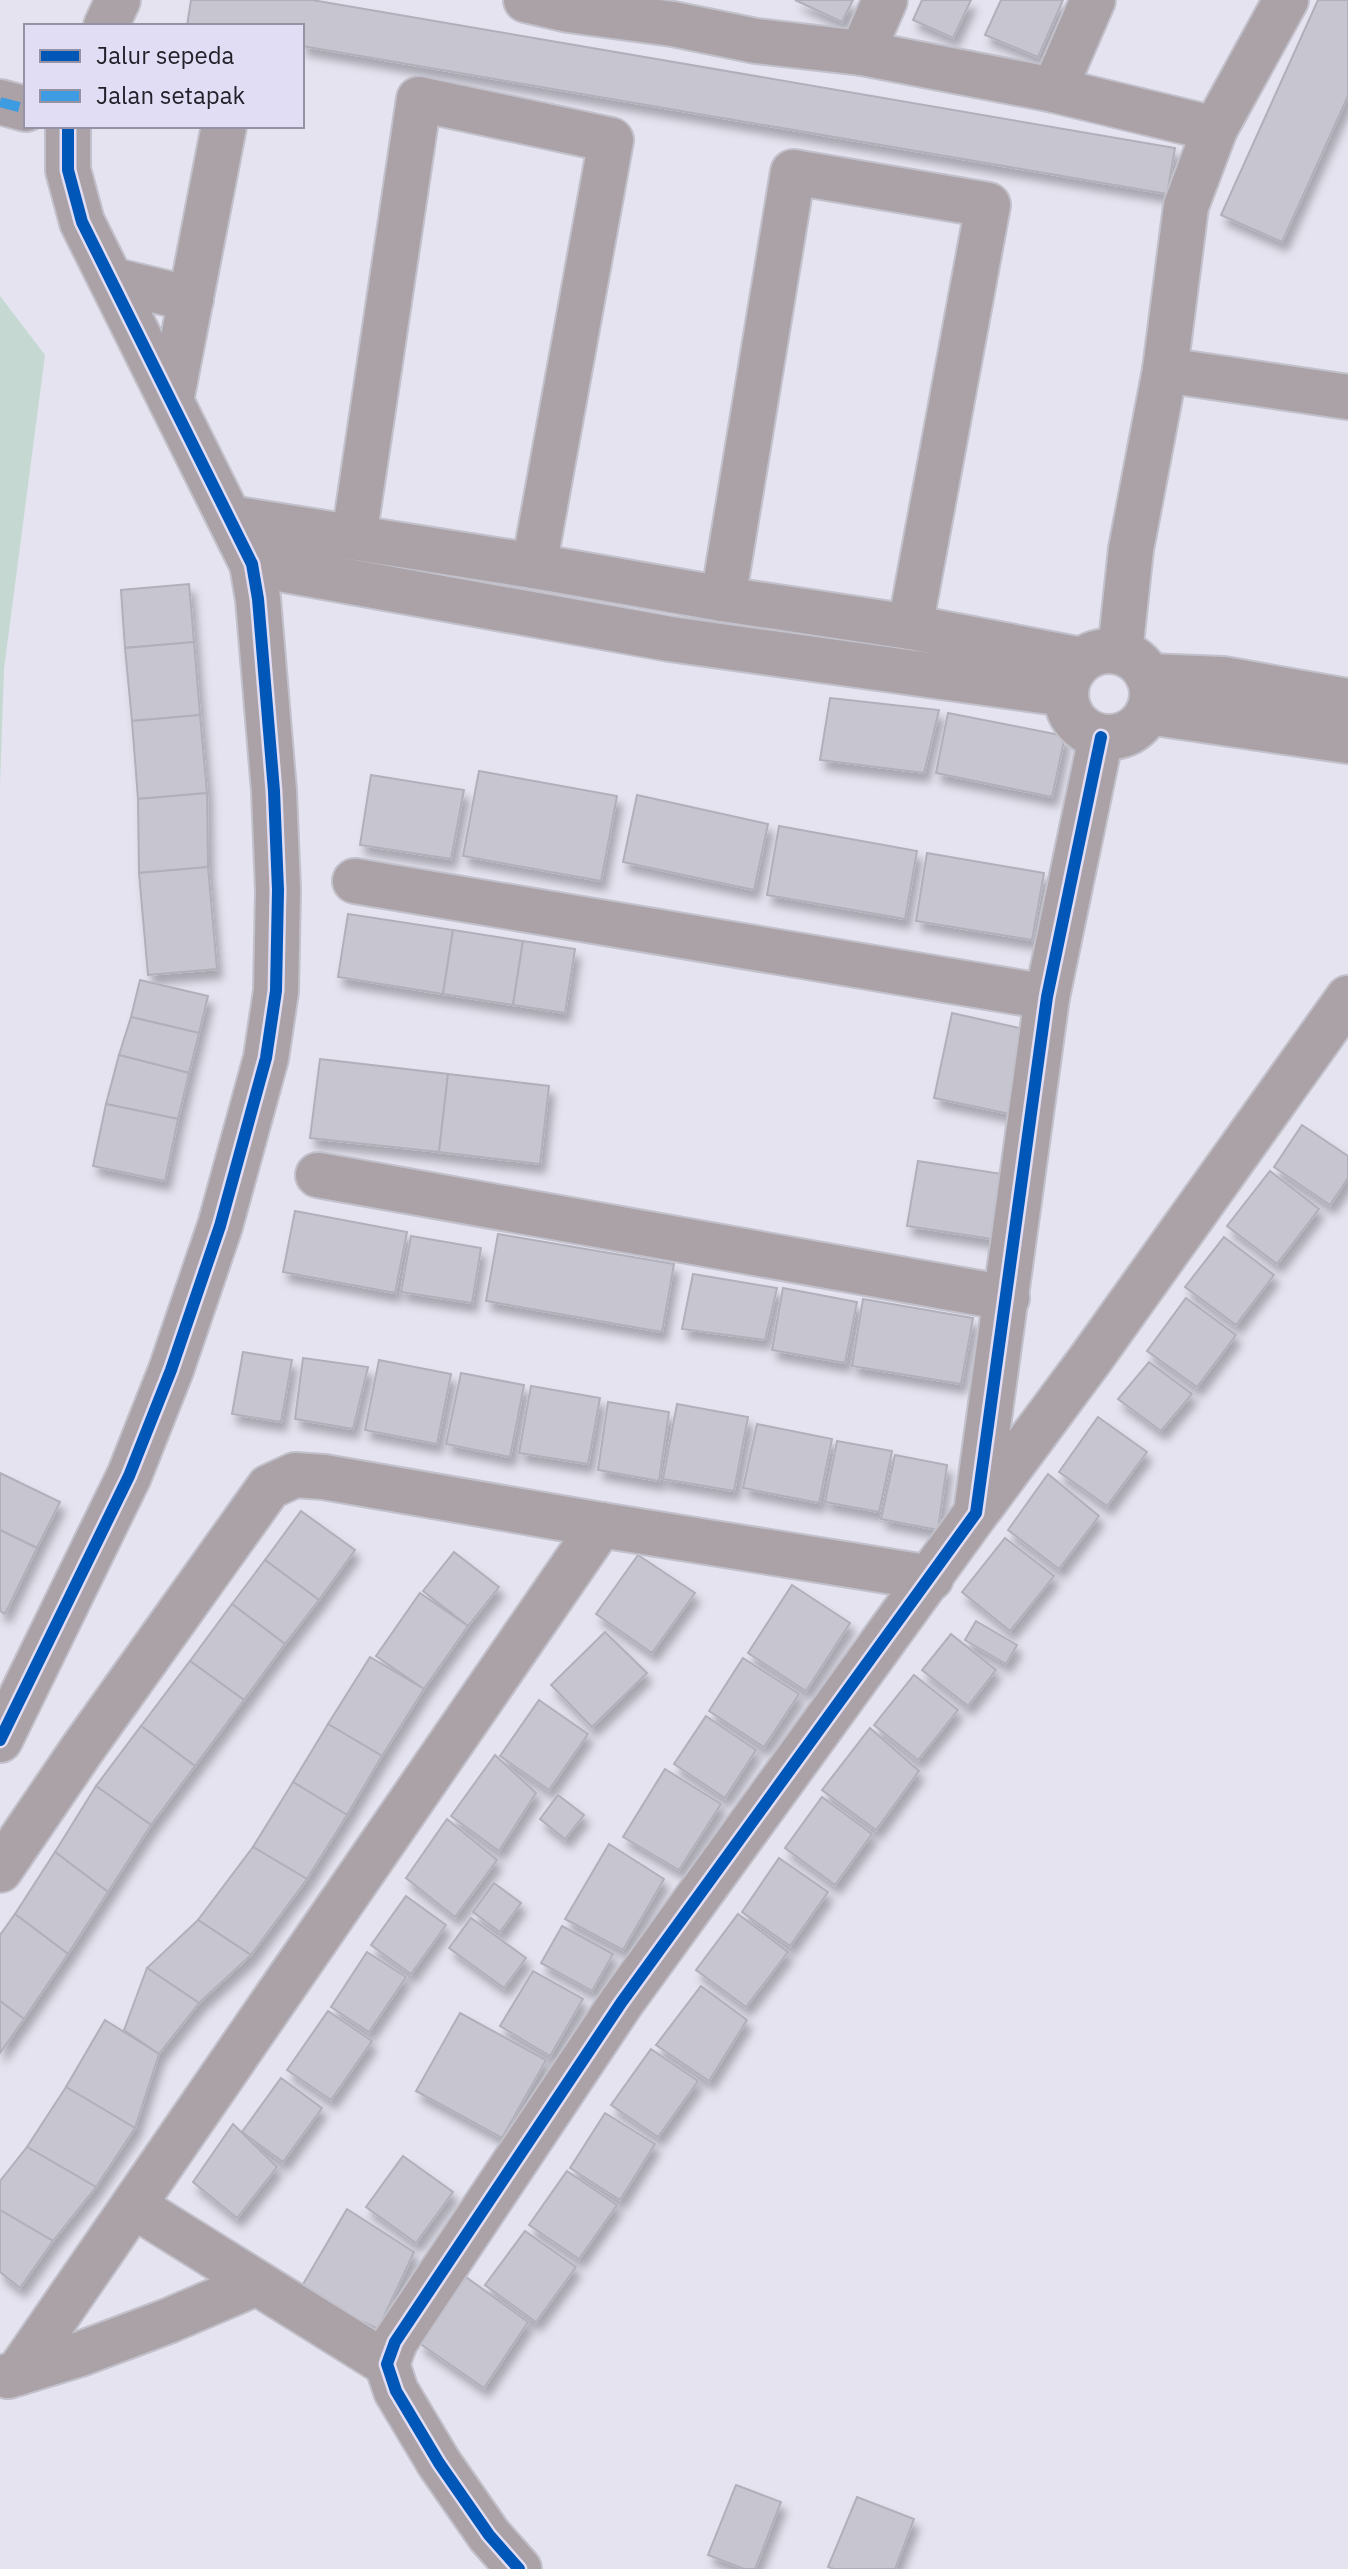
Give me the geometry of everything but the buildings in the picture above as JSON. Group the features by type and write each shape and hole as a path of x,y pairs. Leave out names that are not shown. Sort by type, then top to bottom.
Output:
{"street":[{"path":"107,24 118,0"},
{"path":"526,0 569,10 678,12 756,41 862,53 1054,90 1215,129"},
{"path":"862,53 885,0"},
{"path":"1054,90 1093,0"},
{"path":"976,1513 1047,997 1101,737 1120,735 1137,727 1113,679 1131,549 1165,370 1186,206 1215,129 1286,0"},
{"path":"354,537 419,99 611,140 534,566"},
{"path":"0,102 24,108"},
{"path":"0,1740 129,1476 171,1370 220,1226 266,1058 276,991 278,890 274,791 258,599 252,564 82,222 68,170 68,128"},
{"path":"171,401 224,128"},
{"path":"723,599 793,172 988,205 910,627"},
{"path":"112,280 191,299"},
{"path":"1165,370 1348,397"},
{"path":"230,518 910,627 1348,741"},
{"path":"252,564 670,639 1113,679 1223,679 1348,701"},
{"path":"355,881 1047,997"},
{"path":"519,2569 489,2535 439,2463 396,2391 387,2364 395,2342 621,2003 1092,1357 1348,998"},
{"path":"318,1175 1007,1298"},
{"path":"0,1870 269,1487 295,1475 324,1477 931,1578"},
{"path":"9,2376 134,2206 601,1525"},
{"path":"134,2206 387,2364"},
{"path":"9,2376 80,2354 168,2321 257,2283"}],"green space":[{"path":"0,296 45,355 4,669 0,786"}],"marked path":[{"path":"0,102 24,108"}],"cycle path":[{"path":"0,1740 129,1476 171,1370 220,1226 266,1058 276,991 278,890 274,791 258,599 252,564 82,222 68,170 68,128"},
{"path":"519,2569 489,2535 439,2463 396,2391 387,2364 395,2342 621,2003 976,1513 1047,997 1101,737"}]}
